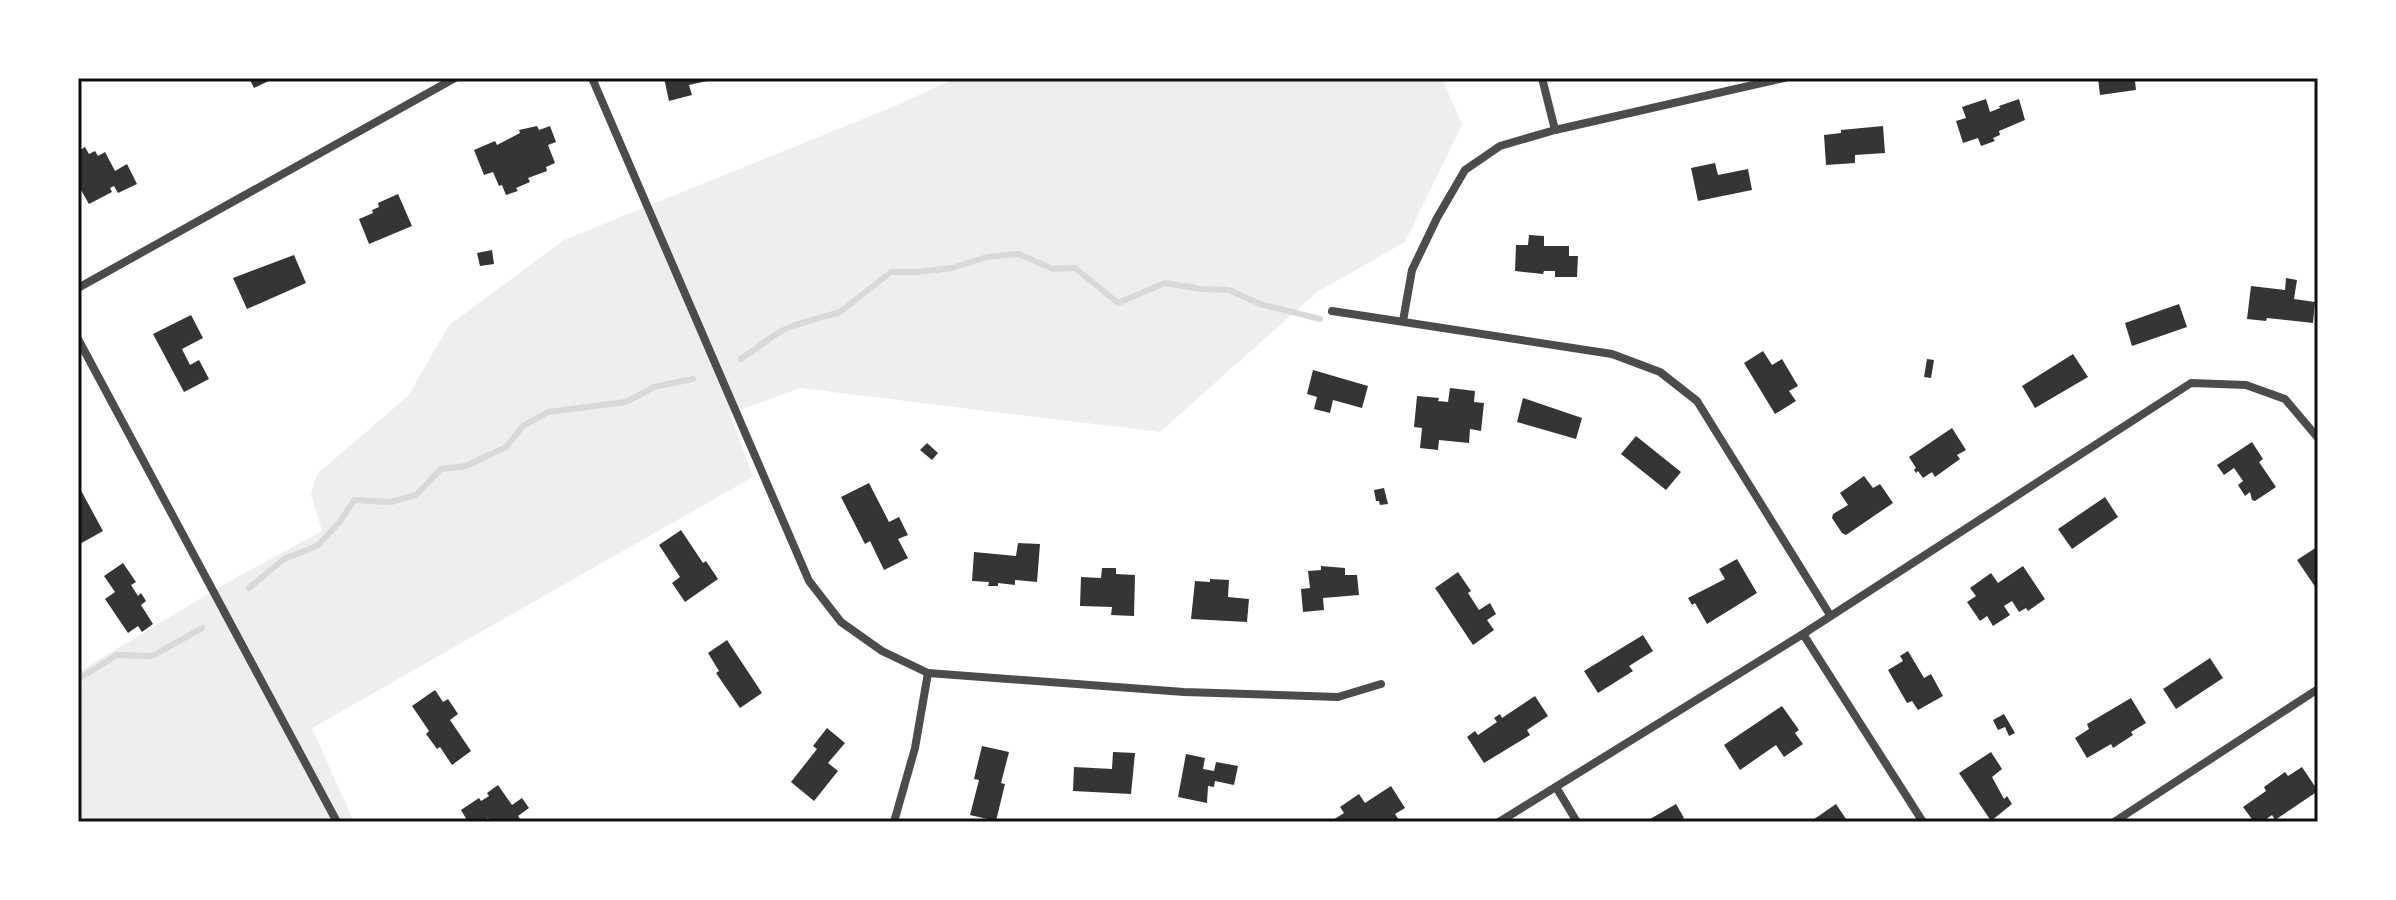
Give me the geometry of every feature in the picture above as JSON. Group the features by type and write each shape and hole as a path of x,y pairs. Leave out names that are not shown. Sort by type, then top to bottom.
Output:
{"street":[{"path":"78,288 455,78"},
{"path":"592,78 809,581 841,622 882,651 928,673 1184,692 1338,697 1381,684"},
{"path":"1542,78 1555,130"},
{"path":"1403,321 1412,270 1437,218 1465,170 1500,146 1555,130 1784,78"},
{"path":"1332,311 1612,354 1660,372 1697,401 1830,615"},
{"path":"78,339 337,822"},
{"path":"1499,822 1803,634 2191,383 2246,385 2285,399 2318,438"},
{"path":"1803,634 1923,822"},
{"path":"894,822 915,748 928,673"},
{"path":"2114,822 2318,689"},
{"path":"1556,787 1577,822"}],"shaded area":[{"path":"956,78 1442,78 1462,125 1405,242 1317,292 1160,432 800,388 730,414 753,477 312,728 354,822 78,822 78,672 230,581 322,531 311,494 317,474 408,396 449,325 564,240 895,106"}],"building":[{"path":"249,78 275,78 254,88"},
{"path":"664,78 716,79 689,85 692,95 669,101"},
{"path":"2098,78 2146,80 2135,81 2136,90 2100,95"},
{"path":"1986,99 1990,112 2019,99 2025,120 1999,131 2000,135 1993,138 1995,141 1981,146 1978,138 1963,143 1956,121 1966,118 1962,107"},
{"path":"537,126 539,130 550,126 556,142 548,145 555,163 546,167 547,171 528,178 530,182 516,188 518,191 506,195 493,172 484,175 474,150 495,141 497,145 520,133 519,130"},
{"path":"1883,126 1885,153 1855,155 1855,163 1826,165 1824,135"},
{"path":"85,147 89,154 95,151 98,156 105,152 115,171 127,164 137,184 118,193 114,186 110,188 112,192 89,204 78,185 78,151"},
{"path":"1715,163 1718,175 1748,169 1752,190 1698,201 1691,168"},
{"path":"398,194 412,226 369,244 359,219 373,213 372,210 379,207 378,203"},
{"path":"1529,235 1544,236 1544,246 1569,246 1569,256 1578,256 1577,277 1555,277 1555,271 1544,271 1543,274 1515,271 1516,245 1528,245"},
{"path":"492,250 494,264 480,266 477,253"},
{"path":"294,255 306,283 247,309 233,278"},
{"path":"2286,278 2297,280 2294,299 2315,302 2313,323 2247,319 2251,286 2285,290"},
{"path":"2179,304 2187,327 2132,346 2125,323"},
{"path":"191,315 203,338 182,349 190,365 199,360 209,379 184,392 153,334"},
{"path":"1763,351 1772,365 1782,359 1798,386 1789,391 1796,401 1775,414 1744,363"},
{"path":"2073,354 2088,377 2035,408 2022,386"},
{"path":"1927,359 1934,360 1931,378 1924,377"},
{"path":"1313,370 1368,386 1362,408 1333,400 1330,413 1314,409 1317,397 1307,394"},
{"path":"1450,388 1475,391 1474,402 1484,403 1481,431 1470,429 1469,443 1439,440 1438,450 1420,448 1422,428 1414,427 1417,396 1448,402"},
{"path":"1523,398 1582,418 1576,439 1517,422"},
{"path":"1952,428 1966,450 1957,455 1960,459 1935,477 1932,472 1923,478 1914,470 1916,468 1909,457"},
{"path":"1636,436 1681,472 1666,490 1621,454"},
{"path":"2252,442 2263,459 2259,462 2276,487 2255,501 2250,492 2245,496 2238,485 2243,481 2234,468 2224,475 2217,465"},
{"path":"927,443 938,453 932,460 920,450"},
{"path":"1864,476 1873,488 1880,484 1893,503 1846,535 1832,518 1833,514 1848,505 1840,493"},
{"path":"869,483 889,522 899,517 908,535 898,539 908,558 884,570 870,541 865,544 841,497"},
{"path":"78,485 103,531 78,545"},
{"path":"1384,488 1388,504 1380,505 1374,490"},
{"path":"2105,497 2118,517 2072,549 2058,529"},
{"path":"681,530 718,579 685,602 672,583 680,577 659,545"},
{"path":"1018,543 1040,544 1037,582 1015,580 1015,585 998,583 998,586 988,586 989,582 972,581 974,552 1016,556"},
{"path":"2318,549 2318,591 2297,560"},
{"path":"1737,559 1757,593 1707,624 1695,603 1692,605 1688,598 1725,579 1719,569"},
{"path":"123,563 136,582 131,585 138,596 141,593 146,601 141,605 153,624 142,632 138,626 128,633 105,599 115,592 104,576"},
{"path":"1321,566 1345,568 1345,575 1357,575 1359,595 1323,598 1324,610 1303,612 1301,589 1310,588 1308,571 1321,570"},
{"path":"2023,566 2045,599 2028,611 2026,608 2019,612 2012,601 2004,606 2010,615 1993,626 1987,616 1980,621 1967,602 1976,596 1970,588 1991,573 1998,583"},
{"path":"1102,568 1116,568 1116,574 1135,575 1134,616 1111,615 1112,607 1080,606 1081,577 1101,578"},
{"path":"1458,572 1479,610 1490,603 1496,614 1487,620 1494,630 1473,645 1435,588"},
{"path":"1210,579 1229,580 1228,597 1249,599 1247,622 1191,619 1195,581 1210,582"},
{"path":"1643,635 1653,651 1629,666 1633,671 1598,693 1584,671"},
{"path":"727,640 762,693 740,708 716,673 719,671 708,653"},
{"path":"1908,651 1924,678 1931,674 1943,696 1918,710 1912,701 1907,703 1888,670 1903,661 1900,656"},
{"path":"2210,658 2223,678 2176,709 2163,689"},
{"path":"435,690 443,702 448,699 458,714 450,720 471,751 452,765 426,734 429,731 412,706"},
{"path":"1535,696 1548,716 1527,730 1530,735 1484,763 1467,737 1475,731 1478,735 1497,722 1494,718 1500,714 1502,718"},
{"path":"2131,698 2146,723 2113,748 2111,744 2087,758 2075,738 2089,729 2087,724"},
{"path":"1782,706 1799,730 1795,733 1803,744 1784,757 1776,745 1740,770 1724,745"},
{"path":"2004,714 2015,733 2009,736 2005,727 1998,730 1993,720"},
{"path":"827,728 845,743 828,763 838,771 814,801 791,782 817,749 813,746"},
{"path":"982,746 1009,752 996,821 970,815 979,780 974,779"},
{"path":"1113,752 1135,753 1131,794 1073,791 1074,767 1112,769"},
{"path":"1991,752 2002,769 1992,777 2004,799 2007,796 2012,804 1991,821 1959,773"},
{"path":"1186,754 1205,758 1203,769 1214,771 1216,762 1238,766 1234,785 1215,781 1214,787 1208,786 1207,803 1178,797"},
{"path":"2302,767 2318,791 2275,820 2272,815 2262,822 2254,822 2243,807 2266,791 2264,787 2285,772 2288,776"},
{"path":"498,785 512,805 522,798 529,808 518,816 522,822 491,822 488,818 483,822 468,822 461,810 479,798 481,801 489,796 487,793"},
{"path":"1391,786 1405,808 1395,814 1399,820 1330,822 1344,813 1340,807 1359,794 1365,803"},
{"path":"1676,804 1684,818 1680,820 1682,822 1645,822"},
{"path":"1836,804 1848,822 1810,822"}],"waterway":[{"path":"741,359 792,326 840,312 891,272 952,268 987,257 1019,254 1053,269 1075,268 1118,303 1165,283 1229,290 1260,304 1320,319"},
{"path":"249,588 284,559 317,546 340,522 354,500 391,502 416,495 441,469 466,466 506,447 523,426 548,412 626,402 654,387 693,379"},
{"path":"78,679 117,655 152,656 202,628"}]}
